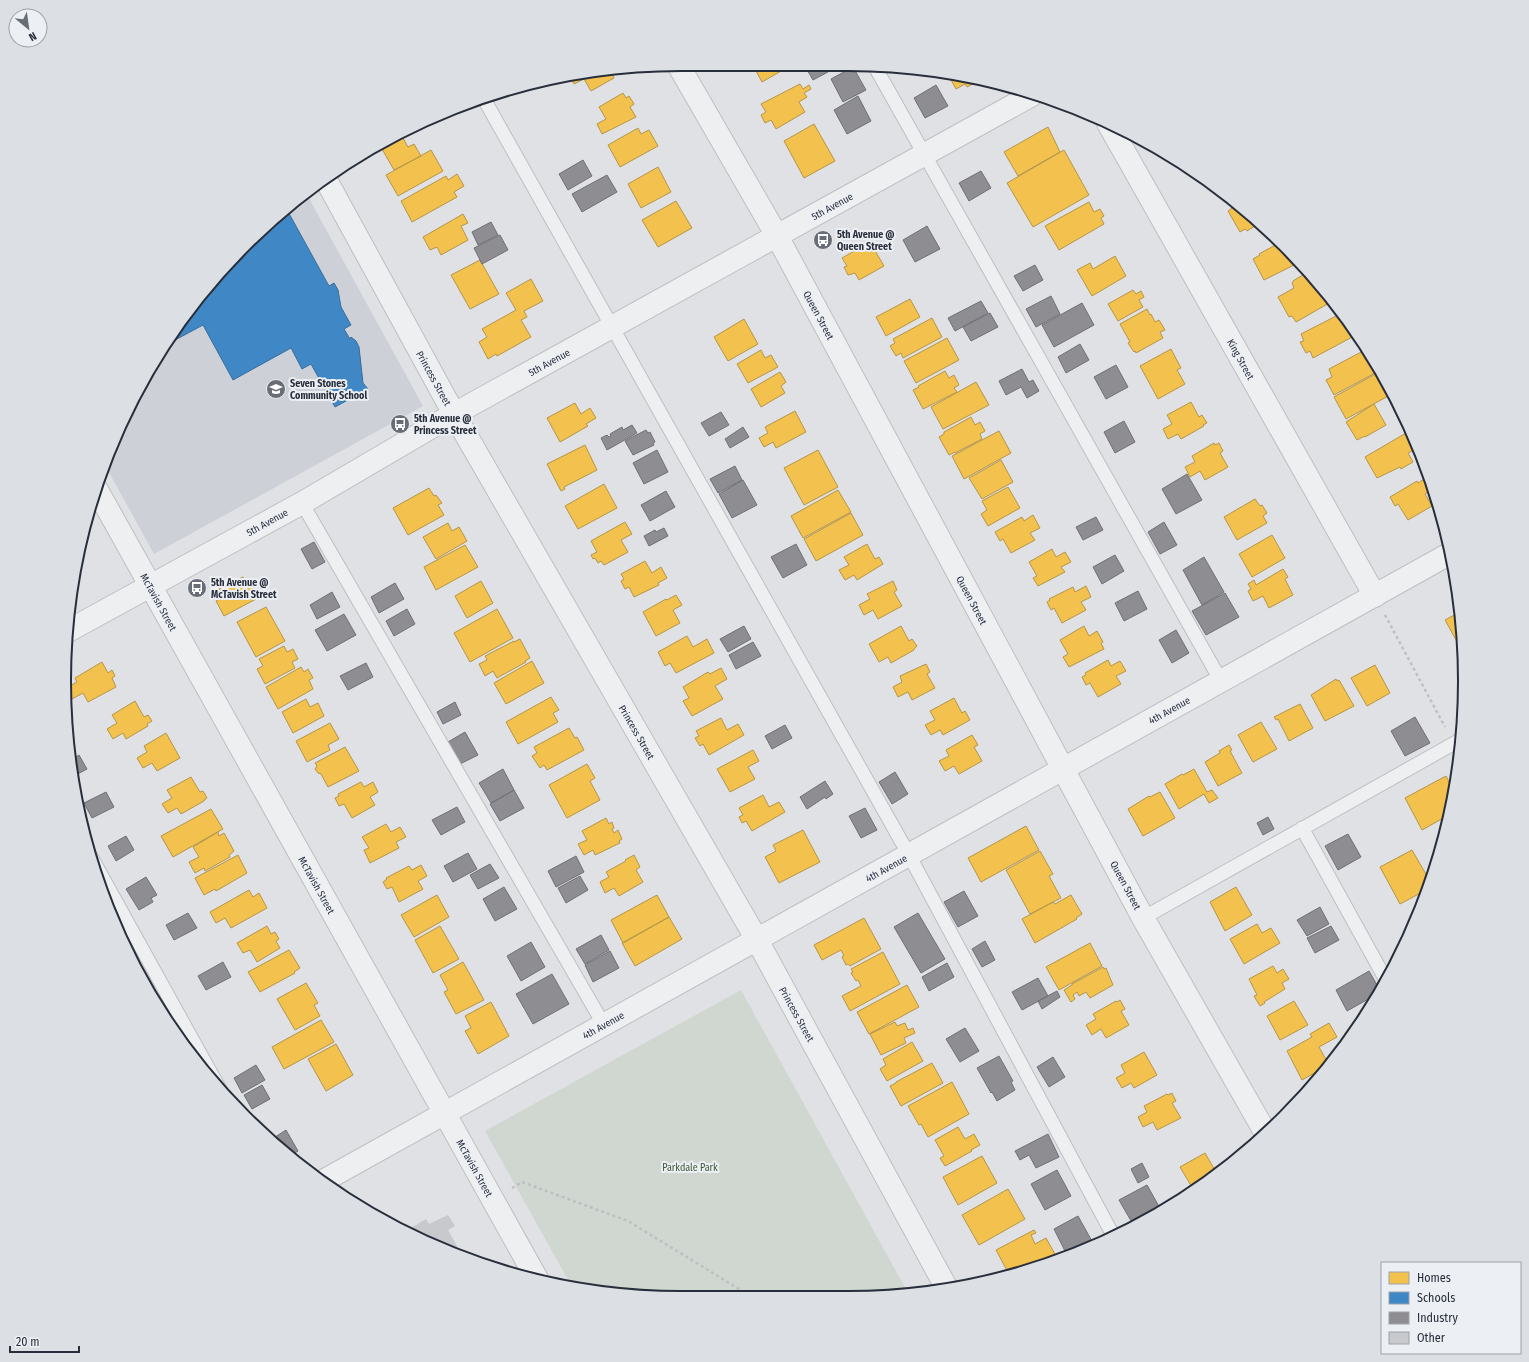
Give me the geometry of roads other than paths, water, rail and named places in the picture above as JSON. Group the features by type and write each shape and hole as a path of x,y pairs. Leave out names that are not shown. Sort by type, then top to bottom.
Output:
{"street":[{"name":"Queen Street","path":"682,71 777,236 1143,918 1263,1128"},
{"name":"5th Avenue","path":"73,628 302,503 454,414 1027,98"},
{"name":"King Street","path":"1113,132 1375,596"},
{"name":"Princess Street","path":"329,183 454,414 757,940 944,1283"},
{"name":"McTavish Street","path":"100,495 533,1272"},
{"name":"4th Avenue","path":"328,1178 1445,556"}],"lane":[{"path":"877,72 1221,682"},
{"path":"486,103 909,855 1111,1231"},
{"path":"302,503 604,1025"},
{"path":"1143,918 1455,742"},
{"path":"1302,828 1383,974"},
{"path":"105,881 204,1061"}],"place":[{"name":"5th Avenue @ Queen Street","path":"823,240"},
{"name":"Seven Stones Community School","path":"276,389"},
{"name":"5th Avenue @ Princess Street","path":"400,424"},
{"name":"5th Avenue @ McTavish Street","path":"197,588"}],"park label":[{"name":"Parkdale Park","path":"690,1167"}]}
